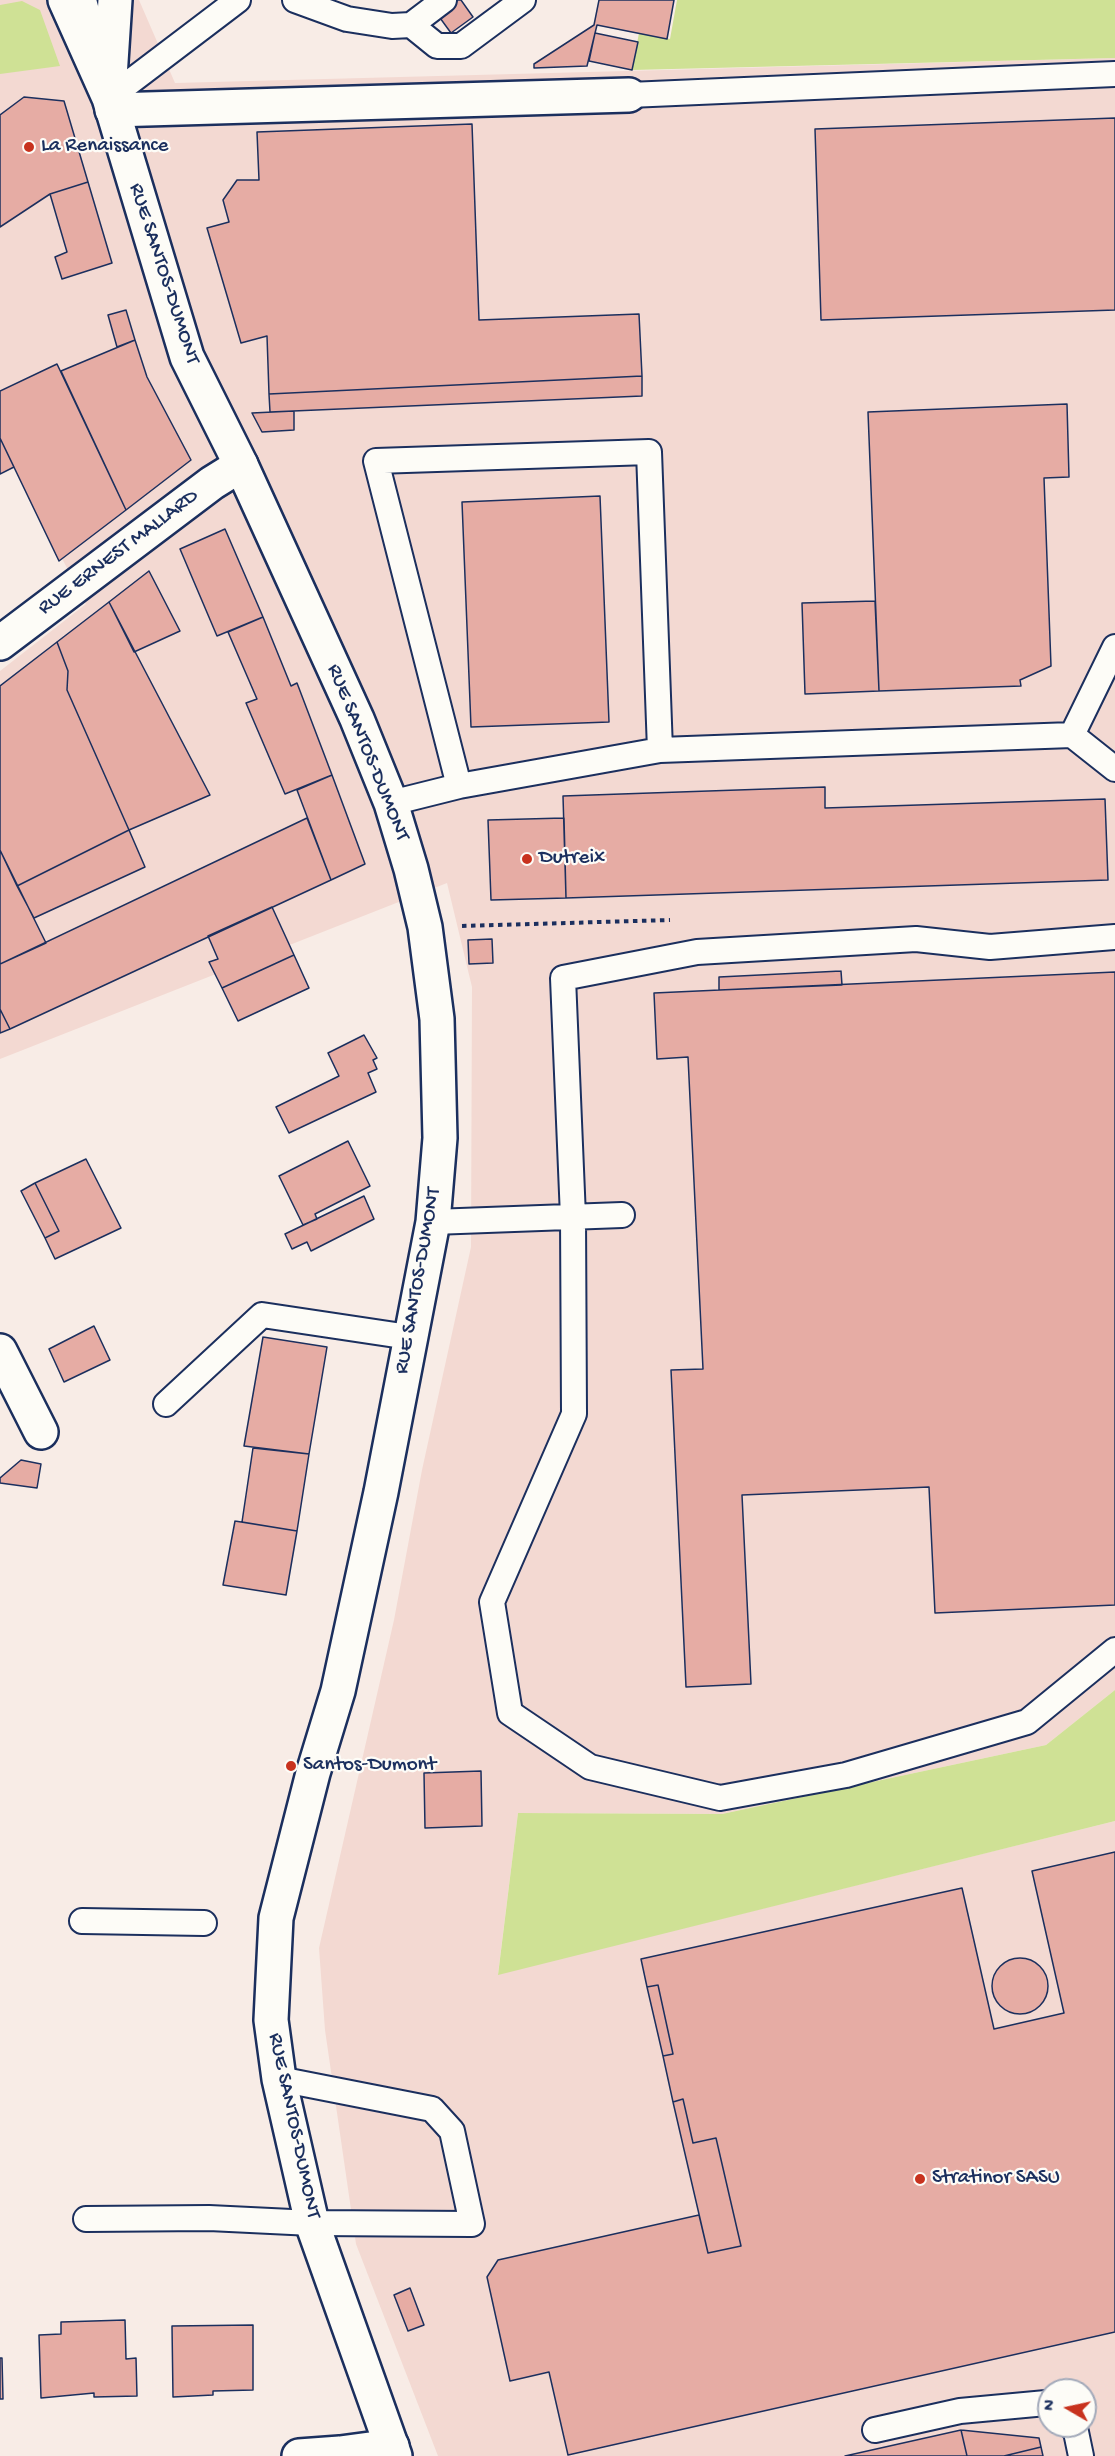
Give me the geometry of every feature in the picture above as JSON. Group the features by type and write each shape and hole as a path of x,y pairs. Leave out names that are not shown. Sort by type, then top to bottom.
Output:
{"street":[{"name":"RUE SANTOS-DUMONT","path":"65,0 110,104 188,357 357,719 391,803 411,869 425,927 437,1019 440,1138 433,1222 409,1337 381,1492 338,1691 276,1918 272,2020 279,2079 312,2223 394,2451"},
{"name":"RUE SANTOS-DUMONT","path":"110,104 115,0"},
{"path":"110,104 629,95"},
{"name":"RUE ERNEST MALLARD","path":"0,643 212,483 240,465"},
{"path":"0,1351 40,1432"},
{"path":"299,2456 394,2451"}],"lane":[{"path":"84,0 110,104 238,0"},
{"path":"296,0 347,19 392,26 411,25 444,0"},
{"path":"411,25 437,46 461,46 523,0"},
{"path":"629,95 1115,75"},
{"path":"459,786 376,461 649,452 660,750"},
{"path":"1072,735 1115,647"},
{"path":"391,803 459,786 660,750 1072,735 1115,769"},
{"path":"1115,937 990,947 916,939 696,951 563,978 573,1217 574,1414 492,1602 510,1713 590,1767 720,1798 846,1775 1028,1722 1115,1650"},
{"path":"433,1222 622,1215"},
{"path":"166,1404 262,1315 409,1337"},
{"path":"82,1921 204,1923"},
{"path":"86,2219 209,2218 312,2223 472,2224 452,2131 432,2109 279,2079"},
{"path":"875,2430 960,2411 1037,2404"},
{"path":"1078,2438 1081,2456"}],"shaded area":[{"path":"0,0 139,0 175,83 1115,58 1115,1690 1046,1745 722,1814 518,1813 498,1974 1115,1821 1115,2456 438,2456 356,2244 325,2030 319,1948 394,1620 422,1470 471,1247 472,987 447,883 0,1059 0,671 86,604 0,441"}],"green space":[{"path":"677,0 1115,0 1115,58 632,70 639,33 670,39"},
{"path":"22,1 40,10 60,66 0,74 0,5"},
{"path":"1115,1690 1115,1821 498,1975 518,1813 722,1814 1046,1745"}],"building":[{"path":"427,0 461,0 473,17 451,33"},
{"path":"599,0 674,0 667,39 597,25 587,66 534,68 534,64 594,25"},
{"path":"595,33 638,42 632,70 589,61"},
{"path":"24,97 64,101 88,182 50,194 0,227 0,115"},
{"path":"1115,118 1115,310 821,320 815,129"},
{"path":"472,124 479,320 639,314 642,376 269,394 267,336 241,343 207,228 229,222 223,200 237,180 259,180 257,132"},
{"path":"88,182 112,263 62,279 55,257 67,252 50,194"},
{"path":"126,310 135,340 117,347 108,315"},
{"path":"135,340 147,377 191,460 126,510 61,371"},
{"path":"57,364 126,510 59,561 0,438 0,391"},
{"path":"642,376 642,396 270,412 269,394"},
{"path":"1067,404 1069,477 1044,478 1051,666 1020,680 1021,686 879,691 868,412"},
{"path":"294,411 294,430 262,432 252,413"},
{"path":"0,438 14,467 0,474"},
{"path":"600,496 609,722 471,727 462,502"},
{"path":"225,529 263,617 217,636 180,549"},
{"path":"149,571 180,631 134,652 109,602"},
{"path":"875,601 879,691 805,694 802,603"},
{"path":"109,602 210,795 129,830 67,690 68,671 57,642"},
{"path":"263,617 291,686 297,683 332,775 285,794 246,703 257,699 228,632"},
{"path":"57,642 68,671 67,690 129,830 17,886 0,850 0,686"},
{"path":"332,775 365,864 331,880 297,790"},
{"path":"825,787 825,808 1105,799 1108,880 566,898 563,796"},
{"path":"307,818 331,880 10,1029 0,1009 0,964"},
{"name":"Dutreix","path":"564,818 566,898 491,900 488,820"},
{"path":"129,830 145,867 34,918 17,886"},
{"path":"0,850 46,943 0,964"},
{"path":"272,907 294,955 222,988 209,962 218,959 208,936"},
{"path":"492,939 493,963 469,964 468,940"},
{"path":"294,955 309,988 238,1021 222,988"},
{"path":"841,971 842,985 719,990 719,977"},
{"path":"1115,972 1115,1605 935,1613 929,1487 742,1495 751,1684 686,1687 671,1370 703,1369 688,1057 657,1059 654,993"},
{"path":"0,1009 10,1029 0,1033"},
{"path":"364,1035 377,1058 373,1060 377,1069 368,1073 376,1092 289,1133 276,1107 339,1076 328,1053"},
{"path":"348,1141 370,1186 315,1214 317,1219 303,1225 279,1176"},
{"path":"86,1159 121,1228 55,1259 45,1238 59,1231 35,1183"},
{"path":"35,1183 59,1231 45,1238 21,1191"},
{"path":"364,1196 374,1219 311,1251 307,1242 292,1249 285,1234"},
{"path":"94,1326 110,1360 64,1382 49,1349"},
{"path":"263,1337 327,1347 309,1454 244,1446"},
{"path":"253,1448 309,1454 297,1531 242,1522"},
{"path":"21,1460 41,1464 37,1488 0,1483 0,1478"},
{"path":"235,1521 297,1531 286,1595 223,1585"},
{"path":"481,1771 482,1826 425,1828 424,1773"},
{"name":"Stratinor SASU","path":"1115,1852 1115,2332 568,2455 549,2372 510,2381 487,2277 498,2260 699,2215 708,2253 741,2246 716,2138 693,2143 683,2099 673,2102 663,2056 673,2054 658,1985 647,1987 641,1959 962,1888 994,2029 1064,2013 1032,1871"},
{"path":"1014,1958 1026,1958 1036,1962 1044,1970 1048,1986 1044,2002 1036,2010 1026,2014 1014,2014 1004,2010 996,2002 992,1992 992,1980 996,1970 1004,1962"},
{"path":"658,1985 673,2054 663,2056 647,1987"},
{"path":"683,2099 693,2143 716,2138 741,2246 708,2253 673,2102"},
{"path":"410,2288 424,2325 408,2331 394,2295"},
{"path":"125,2320 126,2359 136,2358 137,2396 94,2397 94,2393 41,2398 39,2335 61,2334 61,2322"},
{"path":"253,2325 253,2390 213,2391 213,2395 173,2397 172,2326"},
{"path":"0,2358 2,2358 3,2399 0,2399"},
{"path":"961,2430 1039,2438 1041,2447 1004,2456 967,2456"},
{"path":"961,2430 967,2456 845,2456"},
{"path":"1041,2447 1043,2456 1004,2456"}],"place":[{"name":"La Renaissance","path":"29,147"},
{"name":"Dutreix","path":"527,859"},
{"name":"Santos-Dumont","path":"291,1766"},
{"name":"Stratinor SASU","path":"920,2179"}]}
